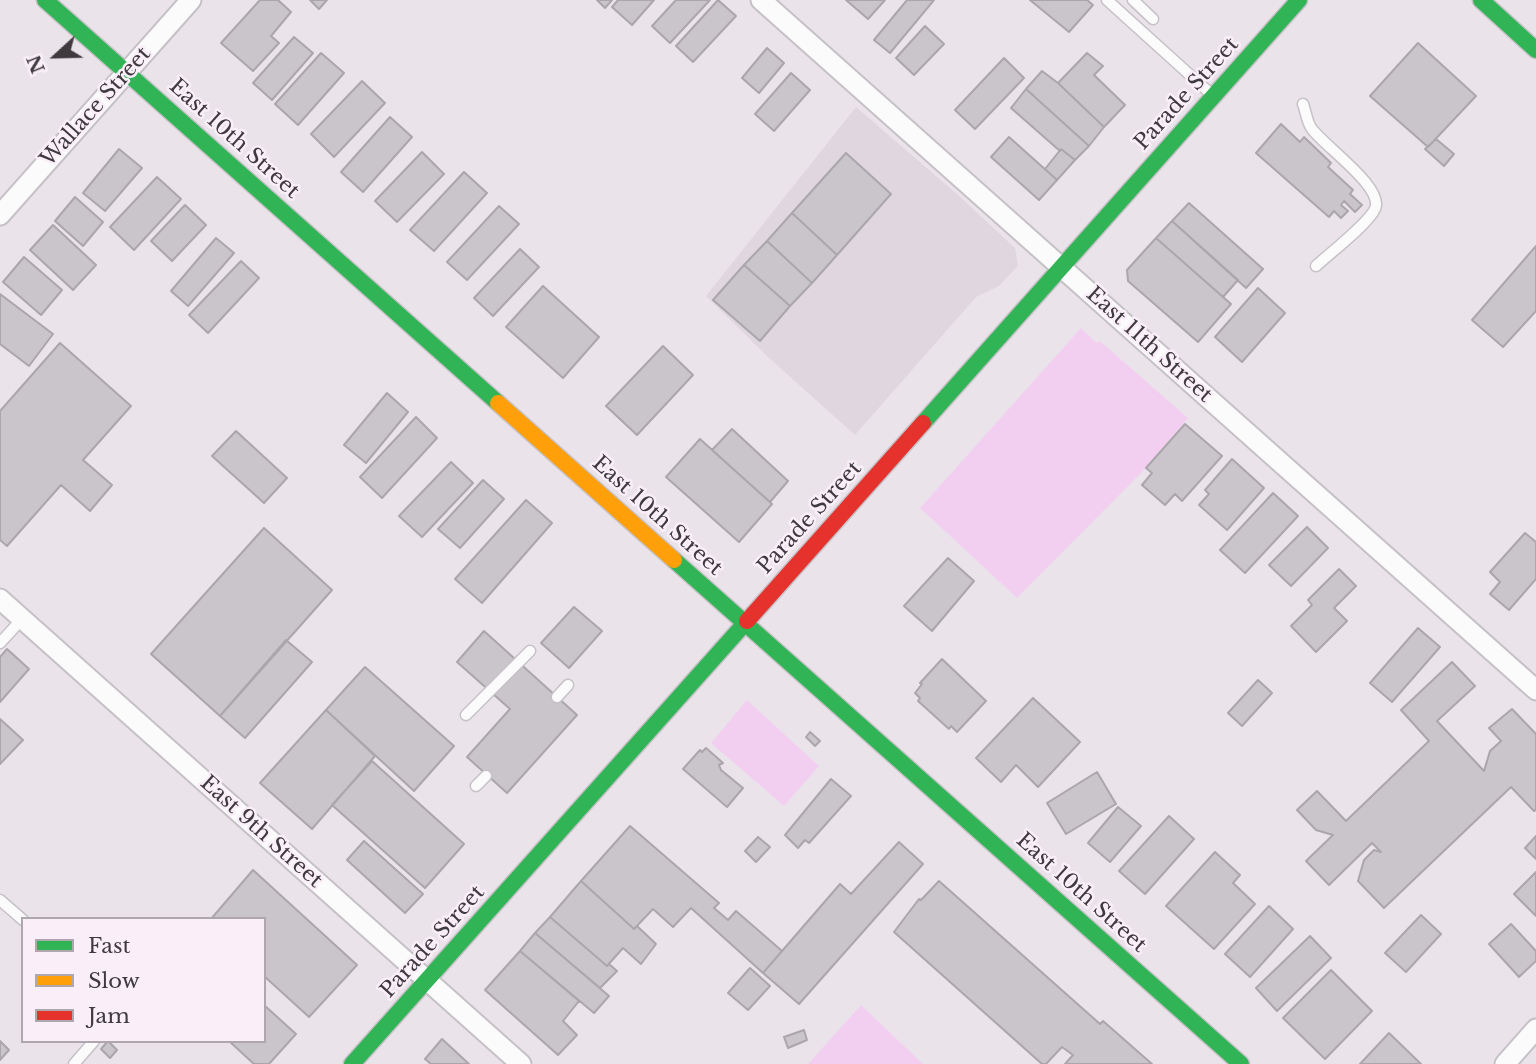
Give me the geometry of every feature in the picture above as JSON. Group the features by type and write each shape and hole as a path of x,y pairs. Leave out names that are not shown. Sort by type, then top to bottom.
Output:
{"street":[{"name":"East 10th Street","path":"45,0 1241,1064"},
{"name":"Wallace Street","path":"0,215 191,0"},
{"name":"East 11th Street","path":"761,0 1536,690"},
{"name":"Parade Street","path":"352,1064 1299,0"},
{"path":"1481,0 1536,50"},
{"name":"East 9th Street","path":"0,599 521,1064"},
{"path":"1505,1064 1536,1029"}],"lane":[{"path":"1107,0 1214,96"},
{"path":"1133,0 1153,19"},
{"path":"1303,104 1310,127 1362,178 1373,192 1376,202 1375,209 1362,224 1316,266"},
{"path":"0,642 22,619"},
{"path":"466,715 530,651"},
{"path":"557,697 568,685"},
{"path":"476,786 486,776"},
{"path":"0,900 21,918"},
{"path":"74,1064 92,1043"}],"shaded area":[{"path":"856,107 1015,248 1018,266 999,286 976,297 855,435 769,358 706,296"},
{"path":"1081,328 1097,343 1100,341 1188,418 1145,469 1017,598 920,508"},
{"path":"747,700 819,766 784,806 711,743"},
{"path":"861,1005 923,1064 808,1064"}],"building":[{"path":"260,0 278,0 291,12 271,36 279,43 253,71 221,43"},
{"path":"310,0 327,0 319,9"},
{"path":"597,0 612,0 605,8"},
{"path":"618,0 654,0 632,25 612,7"},
{"path":"676,0 710,0 670,43 652,26"},
{"path":"718,0 736,16 693,62 676,46"},
{"path":"846,0 885,0 868,19"},
{"path":"907,0 934,0 890,53 874,40"},
{"path":"1030,0 1087,0 1093,5 1069,32"},
{"path":"925,26 944,44 914,75 896,58"},
{"path":"294,37 313,53 272,100 253,83"},
{"path":"1418,43 1476,96 1428,147 1370,96"},
{"path":"767,48 784,63 759,93 742,78"},
{"path":"321,53 344,73 298,125 275,104"},
{"path":"1087,53 1103,66 1094,75 1125,105 1104,127 1058,83"},
{"path":"1004,58 1024,78 975,129 955,110"},
{"path":"1042,71 1104,127 1089,146 1026,89"},
{"path":"791,73 810,90 774,131 755,114"},
{"path":"362,81 385,103 334,157 311,134"},
{"path":"1026,89 1089,146 1075,160 1061,149 1060,151 1011,108"},
{"path":"390,117 412,137 363,192 341,172"},
{"path":"1281,124 1300,142 1304,137 1331,163 1328,167 1353,190 1350,194 1362,205 1355,212 1344,201 1341,205 1348,211 1341,218 1334,211 1329,217 1256,153"},
{"path":"1009,137 1057,180 1039,200 991,157"},
{"path":"1436,139 1454,154 1444,166 1425,149"},
{"path":"119,149 142,168 105,211 83,193"},
{"path":"1061,149 1075,160 1057,180 1045,169"},
{"path":"422,152 444,174 397,222 375,201"},
{"path":"846,153 891,194 837,255 792,213"},
{"path":"464,172 487,193 434,251 410,230"},
{"path":"157,177 181,199 134,250 110,227"},
{"path":"75,197 103,222 83,246 55,221"},
{"path":"1189,203 1263,269 1246,288 1172,221"},
{"path":"185,205 206,225 172,261 151,241"},
{"path":"499,206 519,224 467,280 447,262"},
{"path":"792,213 837,255 812,283 767,241"},
{"path":"1172,221 1238,280 1223,297 1156,238"},
{"path":"53,225 96,265 73,290 30,250"},
{"path":"216,238 234,253 188,306 171,291"},
{"path":"1156,238 1231,304 1198,342 1128,281 1127,270"},
{"path":"767,241 812,283 790,306 744,265"},
{"path":"1536,246 1536,311 1503,347 1472,320"},
{"path":"520,249 539,267 493,316 474,298"},
{"path":"24,257 62,290 41,315 3,282"},
{"path":"241,261 259,278 208,333 189,315"},
{"path":"744,265 790,306 760,341 713,300"},
{"path":"543,286 599,337 563,378 506,327"},
{"path":"1258,288 1285,313 1242,362 1215,337"},
{"path":"0,294 53,334 29,366 0,344"},
{"path":"60,343 131,406 83,460 112,485 90,511 61,485 7,546 0,540 0,411"},
{"path":"663,346 693,375 637,435 606,406"},
{"path":"387,393 408,412 366,463 344,445"},
{"path":"416,417 437,438 382,498 360,477"},
{"path":"1185,424 1222,456 1182,501 1175,494 1165,505 1142,485 1152,473 1146,468"},
{"path":"732,429 788,481 770,502 712,450"},
{"path":"236,431 287,478 264,503 212,456"},
{"path":"700,439 772,504 739,542 666,477"},
{"path":"1232,459 1264,488 1227,530 1199,505 1209,494 1205,490"},
{"path":"451,462 473,483 422,537 399,516"},
{"path":"483,480 504,499 460,548 438,529"},
{"path":"1273,493 1298,516 1245,573 1220,550"},
{"path":"526,500 552,523 482,603 455,579"},
{"path":"1307,527 1328,548 1291,586 1269,565"},
{"path":"264,528 332,590 220,716 151,654"},
{"path":"1525,533 1536,542 1536,579 1509,610 1490,594 1500,582 1490,572"},
{"path":"948,558 974,581 932,631 904,606"},
{"path":"1339,569 1356,586 1334,608 1347,621 1316,652 1291,626 1312,605 1308,600"},
{"path":"574,607 602,631 569,668 541,643"},
{"path":"1418,628 1440,647 1392,702 1370,683"},
{"path":"484,631 577,715 507,793 467,757 510,709 457,662"},
{"path":"286,640 312,662 245,738 220,716"},
{"path":"7,649 29,669 0,702 0,657"},
{"path":"942,659 986,701 957,732 951,726 949,729 918,701 920,698 915,693 922,684 920,683"},
{"path":"1452,662 1475,686 1437,721 1484,771 1490,751 1501,741 1489,728 1512,709 1536,734 1536,810 1511,787 1384,908 1358,881 1364,860 1374,850 1381,852 1372,843 1329,885 1306,861 1333,835 1316,830 1297,810 1317,791 1346,821 1429,741 1401,710"},
{"path":"365,667 454,746 414,791 326,710"},
{"path":"1258,680 1272,693 1242,726 1228,713"},
{"path":"1033,698 1080,742 1038,787 1016,765 1001,782 976,758"},
{"path":"326,710 375,756 312,829 260,783"},
{"path":"0,719 23,740 0,764"},
{"path":"810,732 820,741 815,746 806,737"},
{"path":"706,748 723,763 719,765 721,770 743,788 727,807 683,769 700,750 702,752"},
{"path":"372,761 464,844 425,888 332,805"},
{"path":"1097,772 1116,804 1066,834 1047,803"},
{"path":"831,779 851,796 809,843 805,840 798,848 785,835"},
{"path":"1118,807 1141,826 1110,862 1088,843"},
{"path":"1169,816 1194,839 1145,894 1119,871"},
{"path":"630,826 719,903 714,908 728,920 736,911 782,951 763,973 691,908 673,927 653,909 634,929 581,881"},
{"path":"1536,836 1536,859 1525,848"},
{"path":"758,837 770,847 756,862 745,851"},
{"path":"364,841 423,894 405,913 347,860"},
{"path":"899,842 923,864 799,1004 763,973 840,884 851,894"},
{"path":"1215,852 1240,875 1233,883 1255,904 1214,949 1166,906"},
{"path":"253,870 357,965 309,1017 266,978 266,917 213,917"},
{"path":"1536,872 1536,916 1514,894"},
{"path":"581,881 634,929 637,926 656,944 641,964 623,948 607,966 550,917"},
{"path":"939,881 1100,1024 1103,1021 1152,1064 1065,1064 1073,1055 1062,1047 1046,1064 1042,1064 894,932 919,899"},
{"path":"1269,906 1293,929 1250,977 1225,954"},
{"path":"1421,915 1441,934 1406,972 1385,953"},
{"path":"550,917 607,966 609,964 617,971 600,988 535,933"},
{"path":"1511,924 1536,951 1536,961 1519,977 1489,944"},
{"path":"535,933 609,996 594,1013 520,951"},
{"path":"1310,936 1331,958 1277,1011 1256,988"},
{"path":"520,951 579,1001 563,1021 577,1035 558,1055 485,990"},
{"path":"750,968 770,986 748,1010 728,993"},
{"path":"1331,970 1372,1011 1325,1059 1283,1018"},
{"path":"266,1007 296,1034 269,1064 254,1064 231,1043 266,1043"},
{"path":"804,1030 807,1040 788,1048 784,1037"},
{"path":"1389,1033 1421,1064 1360,1064"},
{"path":"442,1039 469,1064 431,1064 425,1059"},
{"path":"0,1041 9,1050 0,1060"},
{"path":"110,1043 117,1050 110,1058 101,1049"}],"traffic: fast":[{"path":"45,0 498,403"},
{"path":"923,423 1299,0"},
{"path":"1481,0 1536,50"},
{"path":"674,560 1241,1064"},
{"path":"352,1064 747,621"}],"traffic: slow":[{"path":"498,403 674,560"}],"traffic: jam":[{"path":"747,621 923,423"}]}
